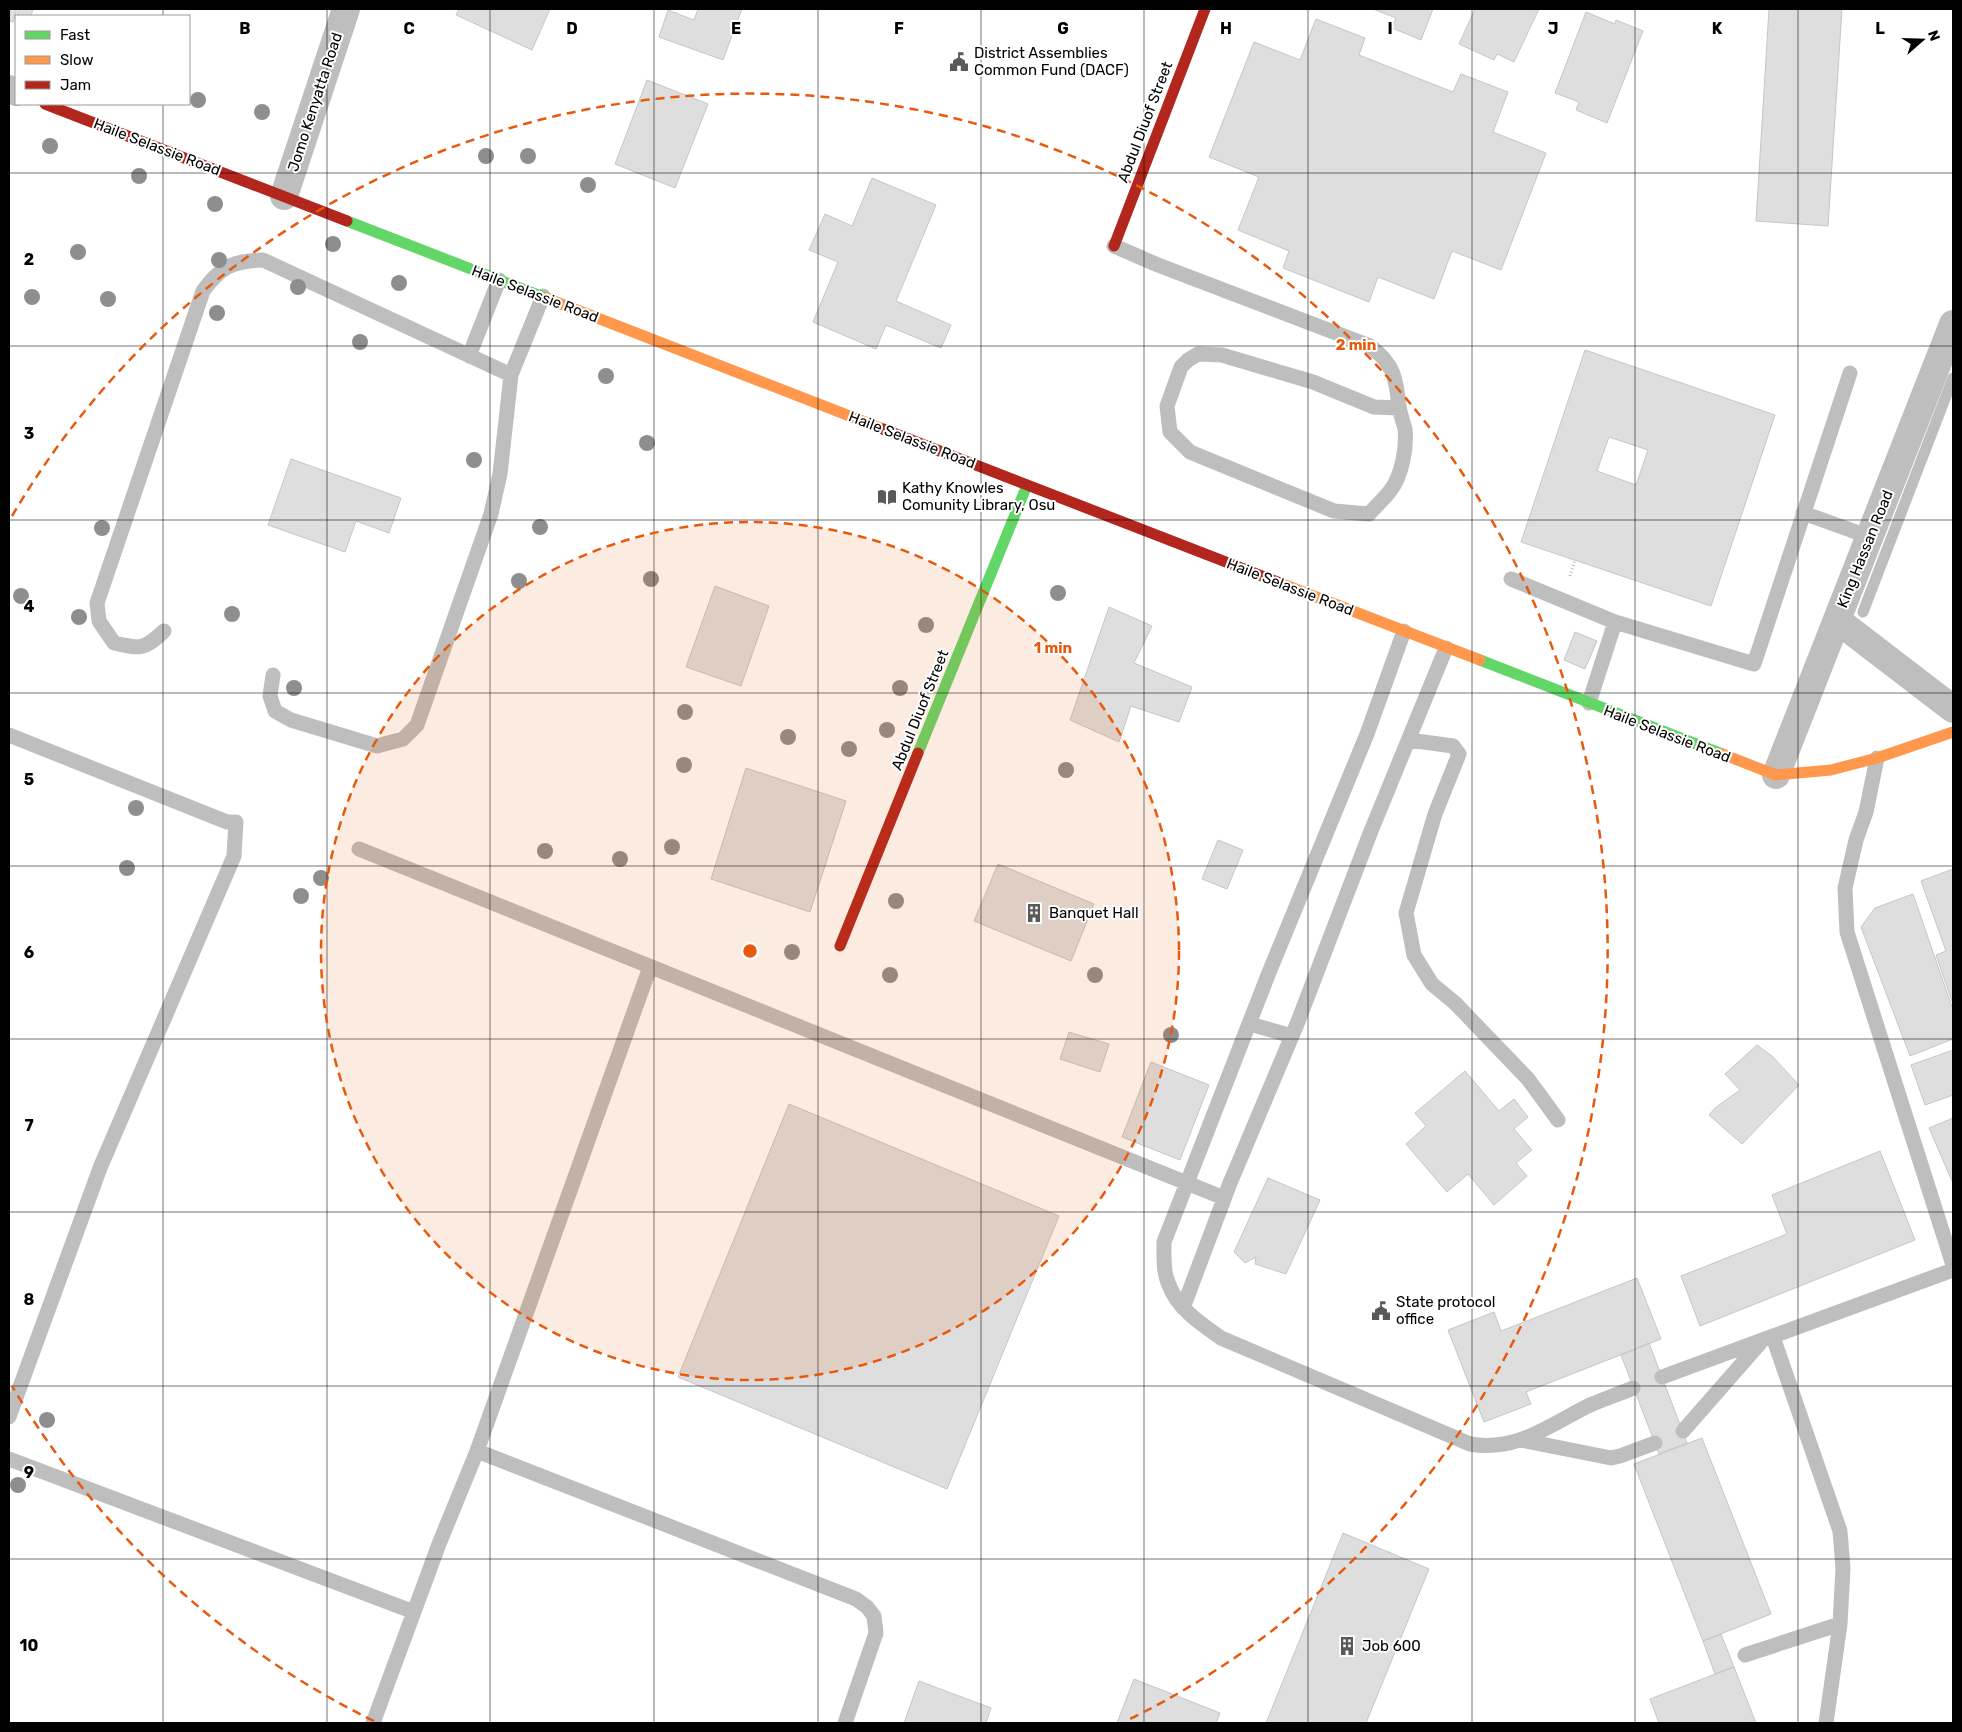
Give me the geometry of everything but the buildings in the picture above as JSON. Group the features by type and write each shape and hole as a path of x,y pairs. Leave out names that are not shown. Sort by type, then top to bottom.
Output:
{"street":[{"name":"Jomo Kenyatta Road","path":"284,196 346,9"},
{"name":"Abdul Diuof Street","path":"1114,246 1205,9"},
{"name":"Haile Selassie Road","path":"49,105 1776,775 1831,770 1878,758 1953,732"},
{"name":"King Hassan Road","path":"1776,775 1953,324"},
{"name":"Abdul Diuof Street","path":"840,946 1027,485"},
{"path":"1837,620 1953,709"}],"lane":[{"path":"1114,246 1158,265 1370,346 1382,355 1391,367 1398,388 1399,408 1405,429 1405,457 1392,490 1369,514 1334,511 1190,452 1170,432 1167,406 1181,367 1198,354 1222,355 1313,382 1374,407 1399,408"},
{"path":"164,631 152,642 137,648 114,643 99,622 97,603 203,290 215,274 239,261 263,260 511,375"},
{"path":"469,356 500,280"},
{"path":"273,675 270,696 275,711 291,720 377,746 403,739 417,725 491,514 500,474 511,375 543,296"},
{"path":"1511,579 1615,622 1754,664 1850,373"},
{"path":"1803,513 1870,537"},
{"path":"1589,703 1615,622"},
{"path":"1404,631 1367,734 1268,975 1164,1242 1164,1265 1169,1286 1183,1308 1199,1323 1221,1338 1470,1444 1488,1447 1521,1440 1591,1405 1633,1388"},
{"path":"1183,1308 1224,1198 1292,1036 1371,831 1446,648"},
{"path":"9,734 227,822 236,822 234,856 100,1168 9,1417"},
{"path":"1409,740 1453,746 1459,754 1435,814 1406,913 1414,955 1432,984 1456,1003 1528,1079 1558,1120"},
{"path":"1878,758 1866,812 1856,840 1845,888 1847,932 1953,1265"},
{"path":"359,849 1224,1198"},
{"path":"372,1723 477,1451 650,967"},
{"path":"1250,1024 1292,1036"},
{"path":"1662,1377 1953,1270"},
{"path":"1683,1431 1768,1338"},
{"path":"1768,1338 1840,1531 1843,1568 1840,1624 1826,1723"},
{"path":"1521,1440 1611,1458 1655,1443"},
{"path":"477,1451 856,1599 867,1607 874,1616 876,1633 845,1723"},
{"path":"9,1459 414,1612"},
{"path":"1745,1654 1840,1624"}],"waterway":[{"path":"1863,612 1953,378"}],"traffic: fast":[{"path":"347,221 546,298"},
{"path":"918,753 1027,485"},
{"path":"1480,660 1722,754"}],"traffic: slow":[{"path":"546,298 883,429"},
{"path":"1280,583 1480,660"},
{"path":"1722,754 1776,775 1831,770 1877,758 1953,732"}],"traffic: jam":[{"path":"1114,246 1205,9"},
{"path":"48,105 347,221"},
{"path":"883,429 1280,583"},
{"path":"840,946 918,753"}],"place":[{"name":"District Assemblies Common Fund (DACF)","path":"959,62"},
{"name":"Kathy Knowles Comunity Library, Osu","path":"887,497"},
{"name":"Banquet Hall","path":"1034,913"},
{"name":"State protocol office","path":"1381,1311"},
{"name":"Job 600","path":"1347,1646"}]}
